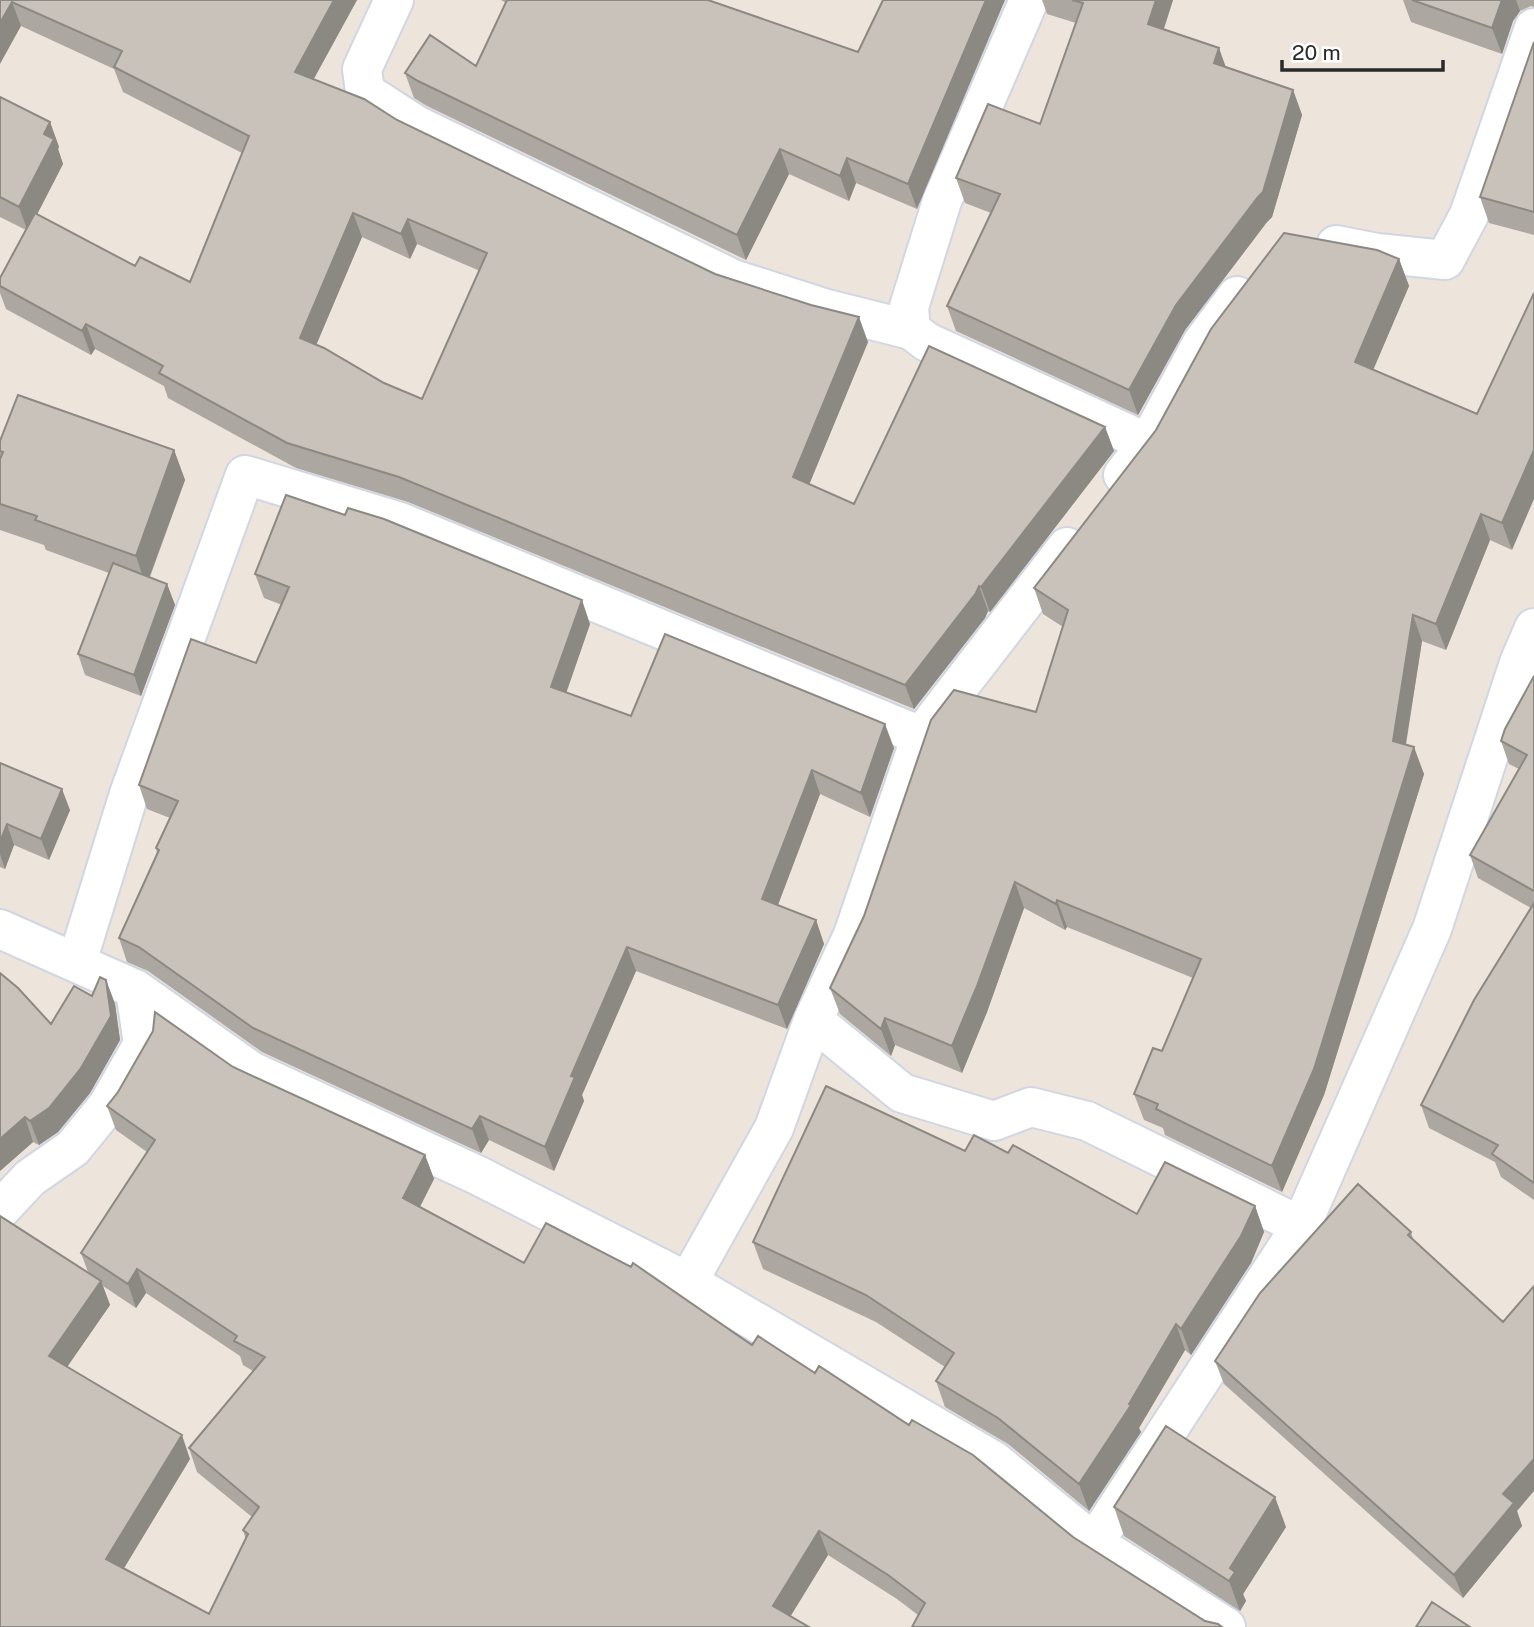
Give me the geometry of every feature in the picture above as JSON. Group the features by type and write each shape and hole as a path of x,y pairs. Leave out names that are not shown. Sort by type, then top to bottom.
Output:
{"street":[{"path":"394,0 362,69 365,92 416,125 733,279 814,306 911,330 927,342 1148,443"},
{"path":"911,330 909,307 942,201 1029,0"},
{"path":"1297,237 1377,253 1446,260 1469,215 1534,28"},
{"path":"688,1282 775,1128 813,1020 853,935 920,736 1148,443 1202,342 1259,267"},
{"path":"77,962 129,794 245,475 400,522 920,736"},
{"path":"1094,1543 1301,1226 1432,929 1519,663 1533,635"},
{"path":"0,929 135,989 251,1071 477,1175 688,1282 994,1461 1094,1543 1226,1627"},
{"path":"0,1210 30,1178 73,1148 108,1105 143,1044 135,989"},
{"path":"813,1020 902,1093 994,1121 1031,1107 1087,1121 1301,1226"}],"building":[{"path":"0,0 334,0 295,72 364,99 397,120 715,274 811,305 859,317 793,477 854,504 929,346 1105,427 981,587 979,586 905,685 399,477 287,443 159,373 163,366 86,324 82,331 0,286 0,278 35,213 135,266 140,257 190,282 249,136 114,67 122,51 12,2 0,23","holes":["353,213 401,234 408,219 487,253 422,399 384,383 324,348 300,338"]},
{"path":"507,0 708,0 858,52 883,0 986,0 908,184 847,158 840,176 780,149 737,235 405,73 430,35 476,66"},
{"path":"1072,0 1156,0 1148,24 1219,48 1214,63 1293,90 1263,192 1176,305 1129,390 947,306 1000,194 956,178 988,104 1040,124 1083,3"},
{"path":"1412,0 1502,0 1492,28"},
{"path":"1534,42 1534,212 1480,197"},
{"path":"0,97 50,122 44,134 54,139 19,207 0,197"},
{"path":"1284,233 1377,250 1399,259 1355,362 1477,414 1534,293 1534,450 1502,523 1481,514 1436,624 1413,615 1393,741 1414,747 1314,1069 1272,1166 1156,1109 1158,1104 1134,1094 1153,1048 1162,1051 1201,959 1057,900 1056,904 1015,882 952,1046 885,1018 881,1029 830,988 864,916 931,720 954,690 1036,712 1068,610 1034,588 1156,430 1211,329"},
{"path":"18,395 174,450 136,556 35,520 37,516 0,504 0,459 3,452 0,451 0,441"},
{"path":"286,495 345,515 348,508 384,519 582,600 551,687 631,716 665,634 885,724 861,793 812,770 762,899 816,920 778,1005 627,947 571,1076 575,1077 545,1147 480,1116 472,1129 253,1028 139,947 119,938 178,801 139,785 191,639 256,663 289,587 255,574"},
{"path":"113,563 167,584 134,675 78,654"},
{"path":"1534,676 1534,891 1470,855 1527,755 1501,741"},
{"path":"0,763 62,789 41,839 7,824 0,842"},
{"path":"1534,903 1534,1183 1492,1154 1498,1145 1421,1105 1474,1000"},
{"path":"0,973 18,988 51,1024 74,986 92,996 100,977 106,980 111,1016 81,1068 49,1108 30,1121 25,1117 0,1139"},
{"path":"155,1012 233,1067 425,1155 403,1198 524,1263 546,1223 631,1267 633,1263 752,1345 758,1336 815,1373 819,1366 909,1425 912,1420 973,1455 1073,1537 1205,1621 1222,1627 912,1627 925,1603 888,1575 819,1531 773,1606 809,1627 0,1627 0,1216 101,1281 49,1356 182,1435 106,1559 209,1614 248,1534 243,1530 259,1507 189,1448 265,1357 234,1341 237,1336 137,1269 128,1284 81,1253 155,1140 107,1106 153,1031"},
{"path":"826,1086 965,1151 974,1135 1008,1153 1013,1145 1137,1214 1165,1162 1255,1206 1241,1236 1181,1329 1176,1324 1129,1404 1131,1405 1079,1484 998,1418 936,1381 954,1353 866,1295 753,1242"},
{"path":"1358,1184 1411,1232 1408,1235 1503,1322 1534,1286 1534,1459 1503,1494 1514,1503 1454,1575 1215,1361 1260,1293"},
{"path":"1166,1426 1275,1497 1230,1568 1235,1572 1229,1581 1114,1507"},
{"path":"1432,1602 1470,1627 1416,1627"}]}
